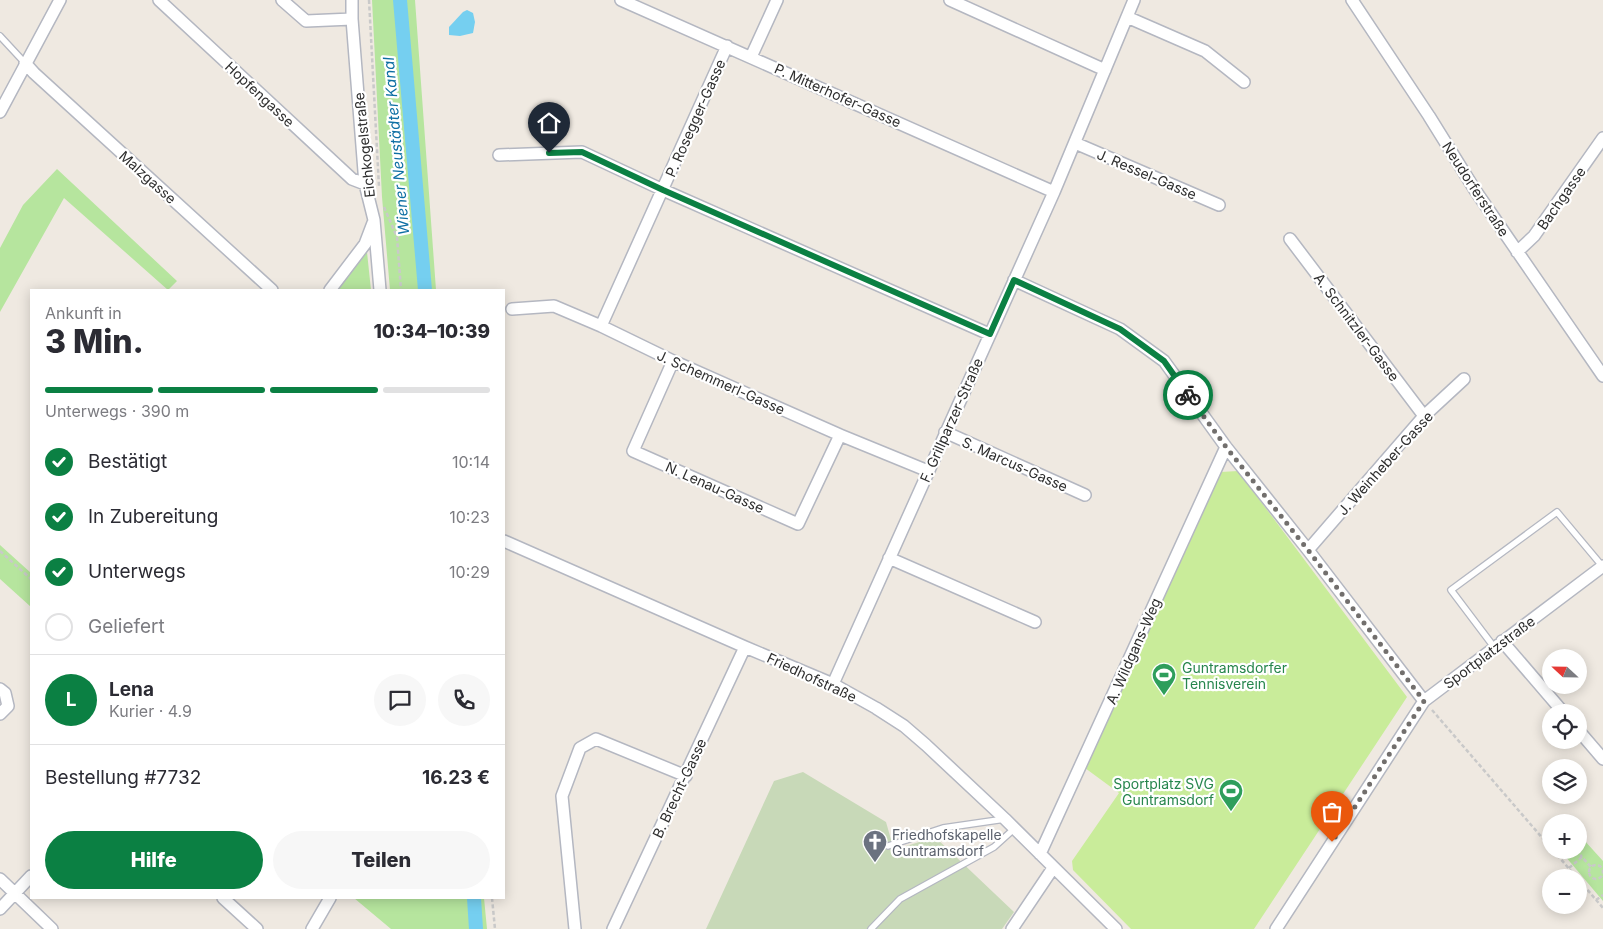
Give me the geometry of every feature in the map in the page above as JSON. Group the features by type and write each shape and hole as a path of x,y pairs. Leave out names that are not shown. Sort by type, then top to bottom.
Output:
{"street":[{"path":"0,112 60,0"},
{"name":"Hopfengasse","path":"158,0 352,179 365,184"},
{"path":"282,0 306,21 352,19"},
{"name":"Eichkogelstraße","path":"352,0 365,184 374,220 380,289"},
{"name":"P. Mitterhofer-Gasse","path":"621,0 1054,192"},
{"path":"752,57 777,0"},
{"path":"950,0 1105,70"},
{"name":"F. Grillparzer-Straße","path":"833,684 1054,192 1134,0"},
{"name":"Neudorferstraße","path":"1352,0 1475,190 1603,376"},
{"path":"1127,17 1205,50 1244,82"},
{"name":"P. Rosegger-Gasse","path":"601,326 727,46"},
{"name":"Malzgasse","path":"26,63 34,73 271,289"},
{"name":"Bachgasse","path":"1517,252 1534,236 1602,140"},
{"name":"J. Ressel-Gasse","path":"1075,143 1219,205"},
{"path":"499,156 582,152 663,190 990,334"},
{"path":"331,289 365,244 374,220"},
{"name":"A. Schnitzler-Gasse","path":"1290,239 1424,416"},
{"path":"1014,280 1120,329 1164,361 1226,447 1424,701"},
{"name":"J. Schemmerl-Gasse","path":"512,309 554,306 840,435 928,471"},
{"name":"N. Lenau-Gasse","path":"673,361 633,451 798,524 840,435"},
{"name":"J. Weinheber-Gasse","path":"1308,550 1424,416 1464,379"},
{"name":"S. Marcus-Gasse","path":"946,432 1086,495"},
{"name":"A. Wildgans-Weg","path":"1040,854 1226,447"},
{"name":"Friedhofstraße","path":"505,541 833,684 904,726 1015,828 1116,929"},
{"path":"890,558 1035,622"},
{"name":"Sportplatzstraße","path":"1276,929 1424,701 1603,566"},
{"path":"1498,644 1555,704"},
{"name":"B. Brecht-Gasse","path":"613,929 745,647"},
{"path":"0,689 5,693 8,706 0,714"},
{"path":"575,929 562,796 580,748 596,739 686,776"},
{"path":"1587,740 1603,759"},
{"path":"1012,929 1053,868"},
{"path":"0,909 30,877"},
{"path":"0,879 52,929"},
{"path":"224,899 257,929"},
{"path":"312,929 329,899"}],"lane":[{"path":"0,36 26,63"},
{"path":"1498,644 1451,590 1557,512 1603,566"},
{"path":"888,846 943,828 1005,819"},
{"path":"871,929 900,899 994,847 1015,828"}],"path":[{"name":"Eichkogelstraße","path":"369,0 379,187"},
{"name":"Eichkogelstraße","path":"383,205 397,237 401,289"},
{"path":"0,551 30,578"},
{"path":"1424,701 1542,837"},
{"path":"1561,859 1569,868 1580,859"},
{"path":"1584,859 1591,867"},
{"path":"1600,866 1603,872 1602,879 1591,877 1589,872 1591,867 1600,866"},
{"path":"1587,890 1603,908"},
{"path":"1596,900 1603,895"},
{"path":"492,899 495,929"}],"green space":[{"path":"372,0 415,0 436,289 390,289 382,197"},
{"path":"57,169 177,281 167,289 64,198 0,312 0,248 23,205"},
{"path":"367,252 371,289 338,289"},
{"path":"1238,471 1407,697 1254,929 1131,929 1073,870 1072,861 1119,793 1085,768 1221,472"},
{"path":"0,545 30,572 30,606 0,579"},
{"path":"803,772 886,822 894,850 935,837 1014,912 1002,929 706,929 774,781"},
{"path":"1587,843 1603,861 1603,901 1587,882 1587,869 1576,869 1568,859 1587,859"},
{"path":"355,899 484,899 487,929 391,929"}],"water":[{"path":"467,10 473,13 475,22 473,33 460,36 449,35 449,27"}],"waterway":[{"name":"Wiener Neustädter Kanal","path":"400,0 425,289"},
{"name":"Wiener Neustädter Kanal","path":"474,899 476,929"}],"way so far":[{"path":"1188,395 1226,447 1424,701 1332,842"}],"place":[{"name":"Guntramsdorfer Tennisverein","path":"1164,696"},
{"name":"Sportplatz SVG Guntramsdorf","path":"1231,812"},
{"name":"Friedhofskapelle Guntramsdorf","path":"875,863"}],"route":[{"path":"549,153 582,152 663,190 990,334 1014,280 1120,329 1164,361 1188,395"}]}
